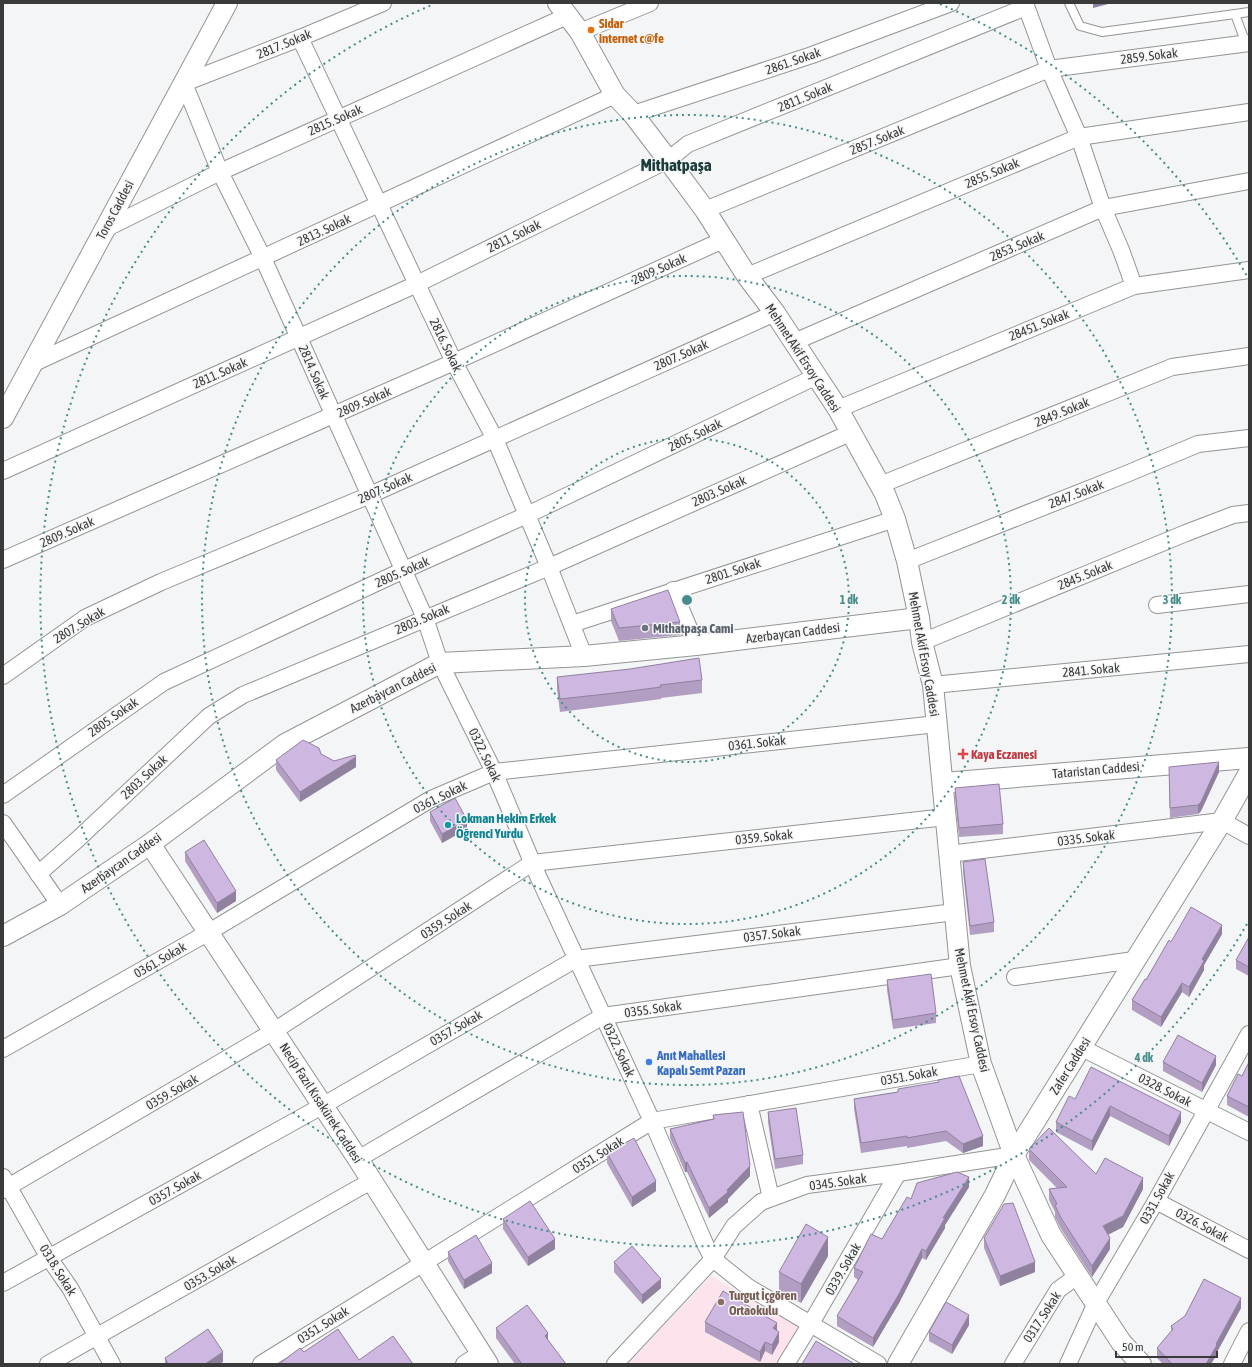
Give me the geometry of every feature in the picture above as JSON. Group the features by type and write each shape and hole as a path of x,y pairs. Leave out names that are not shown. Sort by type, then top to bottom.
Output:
{"street":[{"name":"Toros Caddesi","path":"3,418 227,3"},
{"name":"2817. Sokak","path":"184,83 300,38 383,3"},
{"path":"580,32 650,3"},
{"name":"2861. Sokak","path":"633,114 812,55 951,3"},
{"path":"1026,5 1049,69 1079,137 1103,208 1121,250 1134,286"},
{"name":"2811. Sokak","path":"3,470 417,284 668,160 688,144 1026,5"},
{"name":"Mehmet Akif Ersoy Caddesi","path":"562,10 580,32 616,95 633,114 705,210 747,276 775,313 817,376 838,409 880,485 895,519 907,561 919,618 922,642 933,685 960,966 981,1064 1014,1155 1051,1235 1120,1342 1141,1364"},
{"name":"2815. Sokak","path":"105,228 220,172 339,119 562,10"},
{"name":"2816. Sokak","path":"300,38 454,362 495,439 549,567 584,656"},
{"name":"2859. Sokak","path":"1049,69 1248,44"},
{"name":"2857. Sokak","path":"705,210 1049,69"},
{"name":"2814. Sokak","path":"184,83 220,172 263,258 404,570 425,618 440,663"},
{"name":"2813. Sokak","path":"32,364 616,95"},
{"name":"2855. Sokak","path":"747,276 1079,137 1249,112"},
{"name":"2853. Sokak","path":"794,342 1103,208 1249,181"},
{"name":"2809. Sokak","path":"3,560 334,416 723,240"},
{"name":"28451. Sokak","path":"838,409 1134,286 1249,270"},
{"name":"2807. Sokak","path":"3,676 85,618 161,582 370,495 775,313"},
{"name":"2849. Sokak","path":"880,485 1172,367 1249,356"},
{"name":"2805. Sokak","path":"3,795 164,682 404,570 527,515 817,376"},
{"name":"2803. Sokak","path":"38,874 78,839 209,716 243,695 549,567 850,433"},
{"name":"2847. Sokak","path":"907,561 1198,444 1249,438"},
{"name":"2845. Sokak","path":"922,642 1186,533 1233,515 1249,513"},
{"name":"2801. Sokak","path":"572,624 895,519"},
{"path":"673,590 696,645"},
{"path":"1157,605 1249,594"},
{"name":"Azerbaycan Caddesi","path":"3,936 60,905 150,844 285,744 440,663 584,656 696,645 919,618"},
{"name":"2841. Sokak","path":"933,685 1249,654"},
{"name":"0322. Sokak","path":"440,663 494,772 532,863 652,1121 706,1246 714,1259 748,1287 878,1364"},
{"name":"0361. Sokak","path":"3,1049 209,932 431,799 494,772 937,724"},
{"name":"Tataristan Caddesi","path":"943,783 1249,758"},
{"name":"Zafer Caddesi","path":"898,1364 994,1195 1014,1155 1082,1048 1134,960 1222,821 1249,773"},
{"name":"0359. Sokak","path":"5,1184 274,1031 532,863 946,817"},
{"path":"1222,821 1249,836"},
{"name":"0335. Sokak","path":"949,854 1222,821"},
{"path":"3,823 60,905"},
{"name":"Necip Fazıl Kısakürek Caddesi","path":"150,844 358,1159 485,1358"},
{"name":"0357. Sokak","path":"3,1283 322,1106 576,959 955,912"},
{"path":"1014,977 1134,960"},
{"name":"0355. Sokak","path":"358,1159 603,1016 960,966"},
{"name":"0331. Sokak","path":"1068,1364 1096,1304 1156,1201 1249,1034"},
{"name":"0328. Sokak","path":"1082,1048 1249,1132"},
{"name":"0351. Sokak","path":"261,1364 652,1121 981,1064"},
{"path":"749,1104 771,1198"},
{"name":"0345. Sokak","path":"615,1364 714,1259 734,1226 761,1202 807,1185 1014,1155"},
{"name":"0339. Sokak","path":"786,1364 898,1173"},
{"name":"0353. Sokak","path":"48,1364 371,1181"},
{"name":"0318. Sokak","path":"5,1184 49,1258 70,1288 112,1364"},
{"name":"0326. Sokak","path":"1156,1201 1249,1250"},
{"name":"0317. Sokak","path":"1013,1364 1058,1290 1077,1276"},
{"path":"1232,1364 1249,1331"},
{"path":"464,1364 485,1358"}],"lane":[{"path":"1069,3 1080,26 1102,32 1249,12"},
{"path":"1234,14 1248,44"}],"shaded area":[{"name":"Turgut İçgören Ortaokulu","path":"711,1276 800,1328 777,1364 627,1364"}],"building":[{"path":"668,590 680,622 619,628 611,609"},
{"path":"699,658 702,680 660,685 661,687 560,699 557,677 630,669"},
{"path":"303,740 319,748 321,754 334,761 355,755 356,757 300,792 276,760"},
{"path":"1219,762 1201,802 1198,805 1170,808 1169,767"},
{"path":"999,784 1003,824 959,828 955,788"},
{"path":"455,798 467,820 442,834 430,812"},
{"path":"204,840 236,891 217,903 185,852"},
{"path":"985,859 994,922 970,926 963,862"},
{"path":"1191,907 1222,925 1202,959 1204,961 1189,987 1182,983 1161,1017 1132,1000 1145,979 1146,980 1169,940 1171,942"},
{"path":"1249,937 1249,967 1236,960"},
{"path":"931,974 936,1013 893,1020 887,980"},
{"path":"1178,1035 1216,1056 1202,1083 1163,1062"},
{"path":"1249,1062 1249,1107 1227,1096 1238,1074 1242,1076"},
{"path":"1091,1067 1181,1112 1169,1136 1110,1106 1092,1141 1056,1122 1069,1096 1075,1099"},
{"path":"959,1076 983,1136 963,1144 946,1131 907,1138 907,1136 861,1143 854,1099 898,1092 898,1089 939,1082 938,1080"},
{"path":"796,1108 803,1155 775,1159 768,1112"},
{"path":"743,1112 750,1166 727,1190 728,1192 709,1208 687,1162 685,1163 670,1129 714,1119 713,1115"},
{"path":"1049,1128 1096,1174 1105,1158 1143,1178 1123,1216 1103,1226 1110,1238 1092,1266 1061,1218 1055,1205 1057,1204 1049,1189 1067,1187 1029,1149"},
{"path":"634,1138 656,1181 632,1197 607,1153"},
{"path":"957,1172 969,1177 943,1218 945,1218 926,1251 922,1249 899,1294 873,1338 837,1316 863,1272 854,1268 871,1234 882,1239 907,1197 911,1199 917,1183"},
{"path":"530,1201 555,1239 528,1257 503,1219"},
{"path":"1013,1203 1035,1262 1000,1276 984,1238 1004,1204"},
{"path":"806,1224 828,1237 801,1284 779,1272"},
{"path":"476,1235 492,1263 464,1280 448,1252"},
{"path":"632,1246 661,1279 642,1295 614,1262"},
{"path":"1204,1279 1241,1298 1206,1364 1172,1364 1157,1348 1173,1329 1171,1326 1185,1316"},
{"path":"723,1291 777,1323 773,1328 779,1332 772,1345 765,1342 760,1352 705,1322"},
{"path":"946,1302 969,1315 952,1345 929,1332"},
{"path":"527,1305 548,1333 545,1336 566,1364 522,1364 496,1328"},
{"path":"208,1329 223,1352 205,1364 168,1364 165,1358"},
{"path":"338,1329 359,1360 393,1336 413,1364 279,1364 300,1348 304,1352"},
{"path":"816,1341 853,1363 853,1364 802,1364"}],"place":[{"name":"Sidar internet c@fe","path":"591,30"},
{"name":"Mithatpaşa Cami","path":"645,628"},
{"name":"Kaya Eczanesi","path":"963,754"},
{"name":"Lokman Hekim Erkek Öğrenci Yurdu","path":"448,825"},
{"name":"Anıt Mahallesi Kapalı Semt Pazarı","path":"649,1062"},
{"name":"Turgut İçgören Ortaokulu","path":"721,1302"}],"district":[{"name":"Mithatpaşa","path":"676,165"}]}
